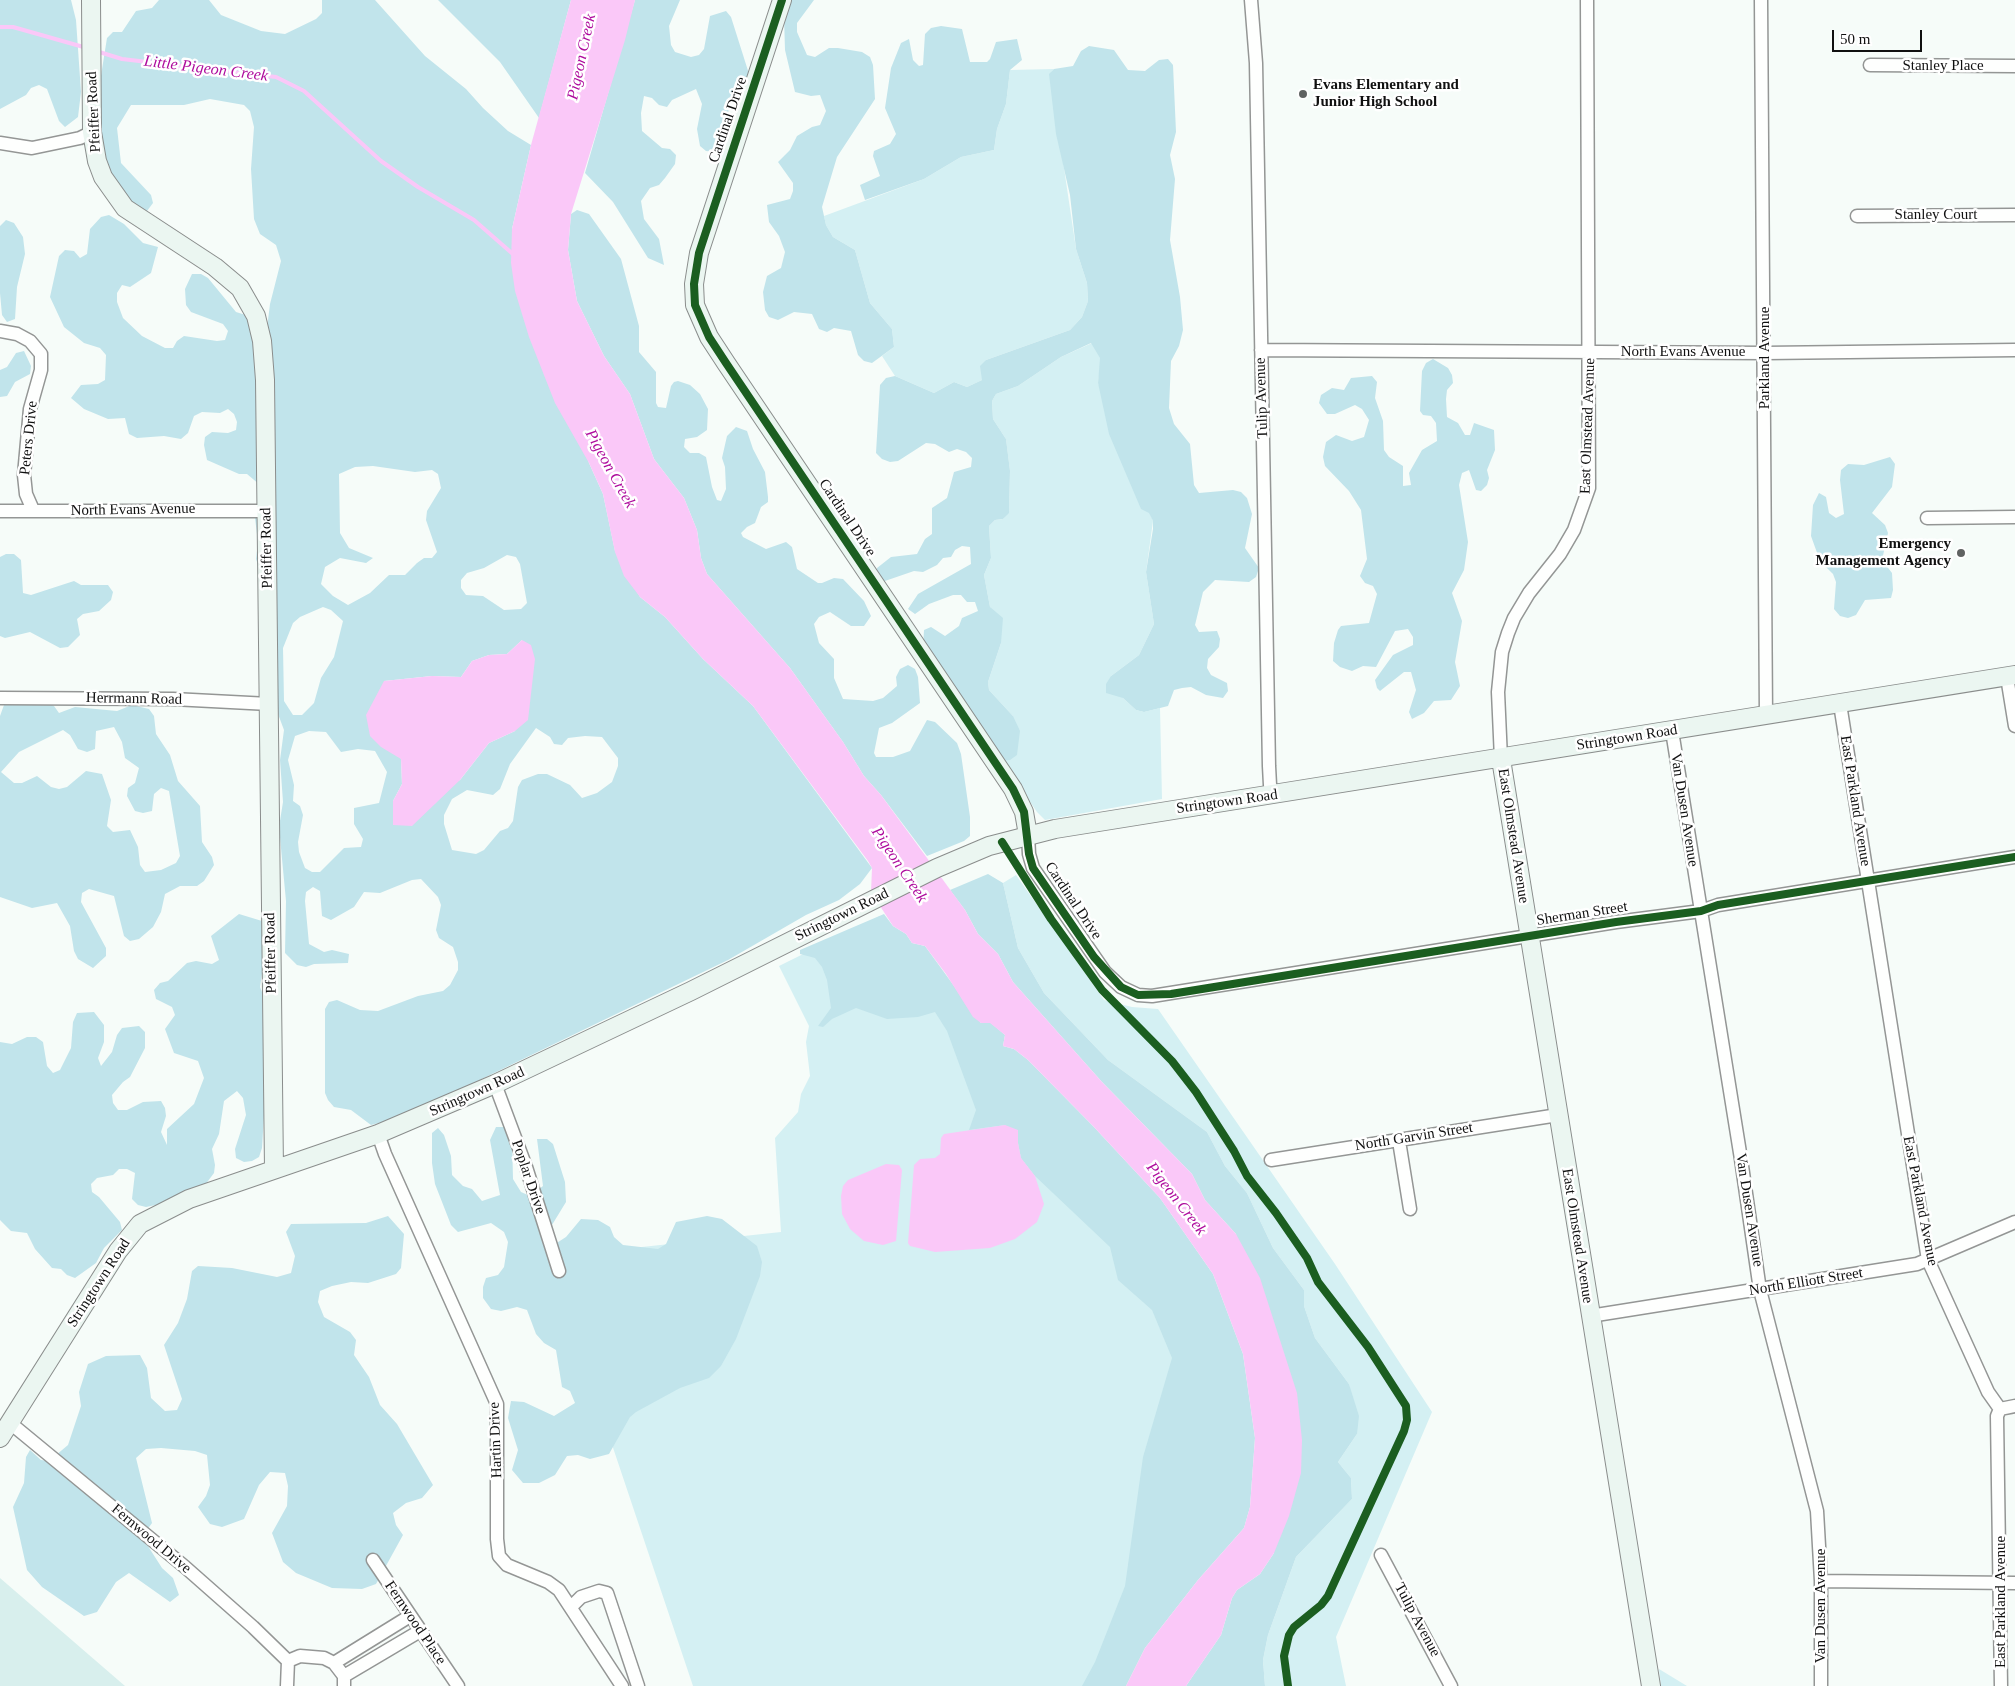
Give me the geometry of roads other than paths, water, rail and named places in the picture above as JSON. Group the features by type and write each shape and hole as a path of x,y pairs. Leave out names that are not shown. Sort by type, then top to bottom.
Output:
{"street":[{"name":"Pfeiffer Road","path":"91,0 92,132 97,161 103,177 125,208 230,278 240,288 251,304 260,328 264,353 274,1169"},
{"name":"Cardinal Drive","path":"782,0 699,253 694,284 695,305 710,337 726,364 1013,789 1024,812 1029,854 1033,868 1105,972 1121,987 1138,995 1152,996"},
{"name":"Tulip Avenue","path":"1251,0 1256,63 1269,766 1270,785 1275,795"},
{"name":"East Olmstead Avenue","path":"1587,0 1590,351 1589,488 1574,530 1560,554 1529,593 1514,618 1502,652 1498,692 1501,759 1528,936 1651,1686"},
{"name":"Parkland Avenue","path":"1761,0 1765,352 1766,716"},
{"name":"Stanley Place","path":"1870,66 2015,66"},
{"path":"0,142 32,148 80,138 92,132"},
{"name":"Stanley Court","path":"1857,216 2015,214"},
{"name":"Peters Drive","path":"0,332 17,334 28,340 38,348 42,364 30,409 24,475 26,494 33,510"},
{"name":"North Evans Avenue","path":"1261,350 1765,352 2015,350"},
{"name":"North Evans Avenue","path":"0,511 267,511"},
{"path":"1927,518 2015,517"},
{"name":"Stringtown Road","path":"0,1438 118,1251 140,1224 169,1208 274,1169 378,1134 495,1084 692,991 937,868 989,846 1028,835 1165,810 1275,795 2011,676"},
{"path":"2011,676 2015,726"},
{"name":"Herrmann Road","path":"0,698 173,699 269,704"},
{"name":"East Parkland Avenue","path":"1840,704 1928,1260 1988,1392 2000,1409 1997,1416 2001,1584 2001,1686"},
{"name":"Van Dusen Avenue","path":"1672,731 1741,1159 1760,1290 1817,1510 1821,1581 1821,1686"},
{"name":"Sherman Street","path":"1152,996 1528,936 1701,911 1718,905 2015,857"},
{"name":"Poplar Drive","path":"495,1084 526,1167 559,1271"},
{"name":"North Garvin Street","path":"1271,1160 1558,1115"},
{"name":"Hartin Drive","path":"378,1134 385,1154 497,1404 496,1513 499,1556 501,1560 514,1569 548,1582 559,1590 622,1686"},
{"path":"1400,1141 1410,1209"},
{"name":"North Elliott Street","path":"1590,1316 1917,1264 2015,1222"},
{"path":"2000,1409 2015,1406"},
{"name":"Fernwood Drive","path":"9,1422 185,1566 253,1627 288,1662"},
{"name":"Tulip Avenue","path":"1381,1555 1451,1686"},
{"name":"Fernwood Place","path":"374,1560 458,1686"},
{"path":"1821,1581 2015,1583"},
{"path":"571,1607 581,1597 599,1590 608,1593 638,1686"},
{"path":"334,1663 410,1616"},
{"path":"287,1686 288,1662 300,1656 324,1658 334,1663 344,1681 420,1631"}],"water":[{"name":"Pigeon Creek","path":"571,0 635,0 625,40 571,214 568,250 577,301 604,356 630,394 654,459 684,498 697,530 701,558 707,574 790,668 843,742 864,776 881,795 965,910 978,934 998,954 1013,982 1102,1082 1192,1174 1205,1200 1236,1234 1260,1278 1297,1393 1302,1440 1301,1473 1289,1516 1274,1553 1260,1574 1237,1590 1232,1598 1221,1635 1186,1686 1126,1686 1145,1648 1198,1580 1244,1528 1250,1507 1255,1438 1243,1354 1213,1274 1160,1198 1028,1060 1014,1049 1003,1046 1005,1035 990,1023 981,1023 973,1017 946,974 925,946 912,943 906,934 893,926 871,892 872,868 868,861 753,706 703,659 665,617 640,597 624,576 615,552 603,494 589,463 555,403 529,337 515,291 511,263 512,229 531,145"},
{"path":"522,640 531,645 535,659 528,720 515,731 489,743 460,780 412,826 393,825 393,801 402,784 401,759 381,747 370,736 366,715 384,681 432,676 461,677 472,661 489,655 507,654"},
{"path":"1005,1125 1018,1130 1021,1158 1035,1176 1044,1204 1037,1222 1015,1239 990,1248 935,1252 910,1246 908,1243 914,1165 920,1159 935,1158 940,1154 941,1138 944,1134"},
{"path":"886,1164 899,1165 902,1170 896,1241 883,1245 864,1241 850,1229 842,1214 841,1196 843,1186 848,1180"}],"waterway":[{"name":"Little Pigeon Creek","path":"0,27 13,27 87,48"},
{"name":"Little Pigeon Creek","path":"96,51 122,59 276,77 304,91 381,161 418,187 474,220 514,255"}],"place":[{"name":"Evans Elementary and Junior High School","path":"1303,94"},
{"name":"Emergency Management Agency","path":"1961,553"}]}
